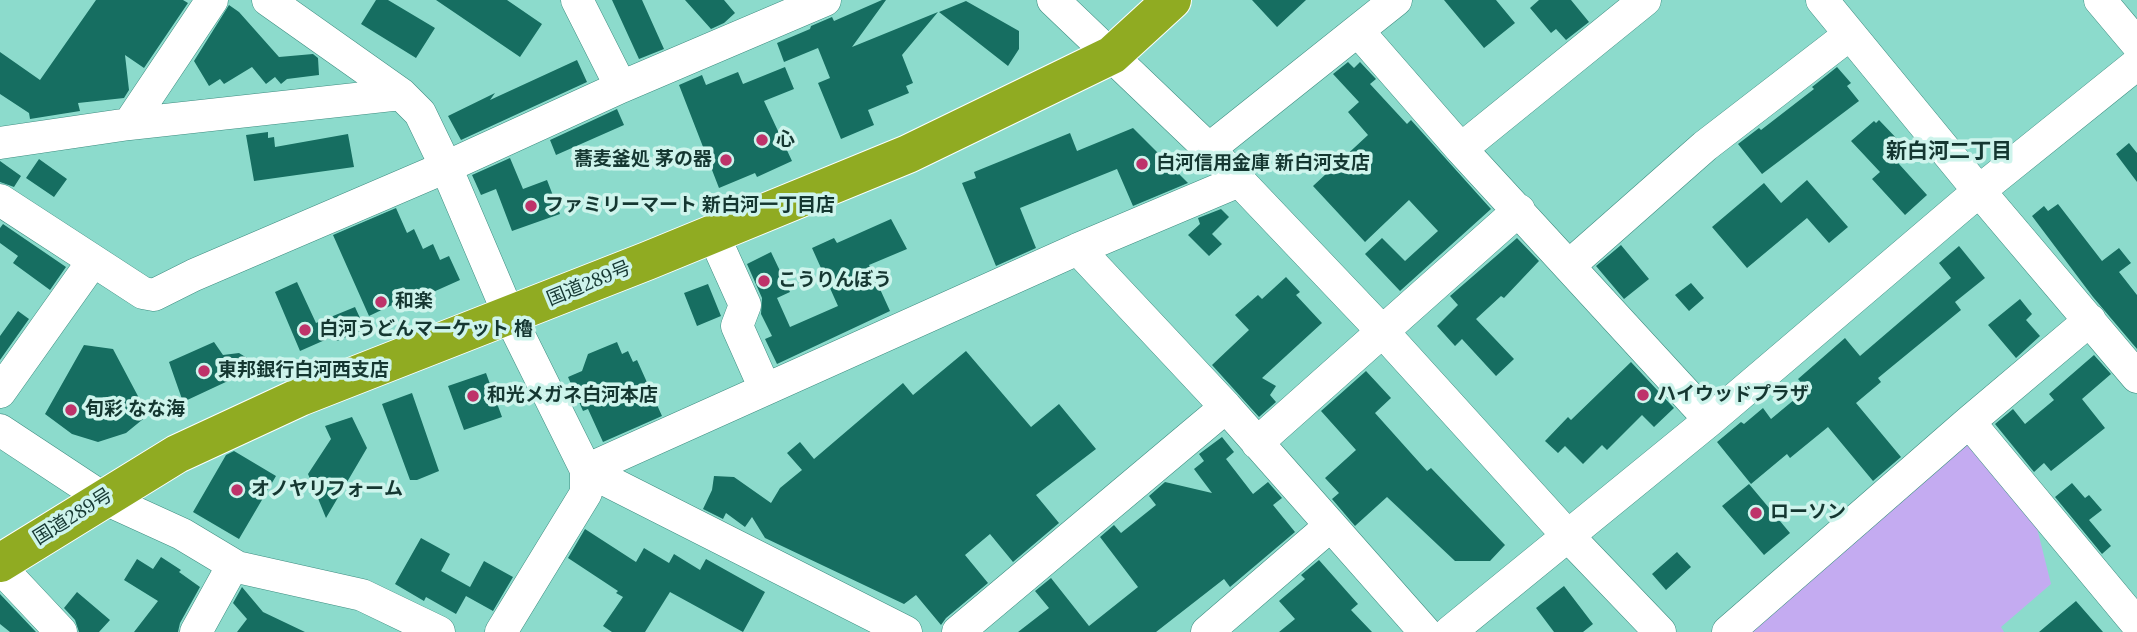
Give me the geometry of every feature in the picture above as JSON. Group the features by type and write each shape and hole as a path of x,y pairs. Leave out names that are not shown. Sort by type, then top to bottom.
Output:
{"highway":[{"name":"国道289号","path":"0,565 177,454 300,397 908,154 1112,55 1172,0"}],"street":[{"path":"129,124 212,0"},
{"path":"268,0 401,94 420,113 509,315 586,470 586,493 501,632"},
{"path":"577,0 621,87"},
{"path":"0,200 143,293 154,295 621,87 771,10 825,0"},
{"path":"1053,0 1209,149 1383,332 1660,632"},
{"path":"1209,149 1396,0"},
{"path":"1461,149 1645,0"},
{"path":"1822,0 2137,377"},
{"path":"2100,0 2137,44"},
{"path":"1358,32 1461,149 1710,420"},
{"path":"1570,265 1705,146 1849,35"},
{"path":"1450,632 1710,420 1979,191 2137,64"},
{"path":"0,143 129,124 401,94"},
{"path":"586,470 1078,249 1239,181"},
{"path":"1257,443 1519,210"},
{"path":"713,234 745,305 737,326 765,389"},
{"path":"1078,249 1226,407 1425,632"},
{"path":"0,393 93,261"},
{"path":"1728,632 2090,320"},
{"path":"958,632 1226,407"},
{"path":"1969,422 2137,624"},
{"path":"0,430 103,498 182,534 233,565 362,595 439,632"},
{"path":"586,470 906,632"},
{"path":"1207,632 1330,526"},
{"path":"0,565 61,632"},
{"path":"196,632 233,565"}],"shaded area":[{"path":"1968,440 2037,528 2051,584 2001,627 2004,632 1733,632"}],"building":[{"path":"96,0 183,0 188,3 144,68 125,55 129,90 124,98 78,103 80,111 30,119 29,113 0,94 0,52 40,80"},
{"path":"376,0 388,0 435,28 416,58 361,24"},
{"path":"436,0 507,0 542,24 520,57"},
{"path":"612,0 642,0 664,49 639,59"},
{"path":"685,0 724,0 735,13 724,23 711,29"},
{"path":"886,0 852,47 938,12 902,55 913,83 906,86 909,93 868,110 874,125 841,139 818,83 830,78 818,48 784,62 777,43 832,17 834,21"},
{"path":"1252,0 1306,0 1277,27"},
{"path":"1444,0 1496,0 1515,23 1484,48"},
{"path":"1539,0 1571,0 1589,22 1566,40 1556,29 1551,33 1530,8"},
{"path":"966,1 1019,31 1019,49 1008,66 939,12"},
{"path":"229,5 239,12 279,57 313,54 318,58 319,75 287,79 281,84 275,77 266,84 252,67 224,84 220,79 209,86 194,61"},
{"path":"577,60 587,82 461,140 448,116 495,93 490,100"},
{"path":"1348,62 1354,68 1360,62 1376,79 1370,84 1407,124 1411,120 1491,209 1400,291 1365,254 1382,238 1405,261 1438,231 1409,200 1365,242 1313,186 1368,135 1348,112 1359,102 1333,74"},
{"path":"785,67 794,89 764,101 792,161 757,177 755,173 719,188 679,85 702,75 706,85 738,72 743,84"},
{"path":"1837,67 1851,83 1847,86 1859,101 1762,174 1738,144 1759,128 1761,130 1814,89 1812,87"},
{"path":"617,109 624,125 556,155 550,140"},
{"path":"1879,120 1901,143 1890,154 1927,195 1905,215 1872,179 1880,172 1851,141 1874,121 1876,123"},
{"path":"1133,128 1188,183 1133,206 1117,169 1020,208 1036,248 996,266 962,183 976,178 974,172 1070,133 1077,151"},
{"path":"268,132 268,138 274,137 275,147 348,134 354,167 254,181 246,135"},
{"path":"2129,143 2137,153 2137,182 2116,154"},
{"path":"510,158 523,189 547,180 560,214 512,231 496,189 481,195 472,175"},
{"path":"39,159 67,179 54,197 26,178"},
{"path":"0,161 21,176 14,187 0,182"},
{"path":"1807,180 1848,227 1829,243 1807,218 1747,268 1712,227 1764,183 1781,203"},
{"path":"2058,204 2102,261 2119,248 2131,263 2119,272 2137,295 2137,349 2093,297 2032,216 2044,206 2048,211"},
{"path":"396,208 407,233 414,229 423,249 433,244 440,260 449,256 460,280 413,301 411,296 369,316 333,235"},
{"path":"1221,209 1229,217 1212,234 1222,244 1209,256 1188,235 1200,224 1198,218"},
{"path":"891,219 907,249 869,265 890,311 777,364 765,339 772,336 761,314 762,298 747,264 771,252 790,292 777,298 790,327 838,306 812,248 834,238 837,243"},
{"path":"3,224 66,267 50,290 13,263 18,256 0,243 0,228"},
{"path":"1517,238 1539,261 1504,298 1501,296 1476,319 1514,359 1496,376 1462,339 1455,346 1437,326 1458,305 1450,296"},
{"path":"1621,245 1649,279 1624,299 1596,266"},
{"path":"1959,246 1985,278 1955,302 1961,310 1878,378 1881,382 1856,403 1901,457 1873,481 1828,427 1790,458 1787,454 1751,484 1717,442 1763,408 1771,419 1807,389 1798,379 1845,338 1860,356 1951,278 1939,263"},
{"path":"1286,277 1300,292 1296,295 1322,323 1262,378 1276,386 1270,395 1276,402 1259,417 1212,365 1249,330 1235,315 1258,295 1262,299"},
{"path":"297,282 316,323 355,307 365,329 337,341 334,336 300,351 275,292"},
{"path":"1691,283 1704,298 1689,311 1675,295"},
{"path":"708,284 721,316 697,326 684,293"},
{"path":"2020,299 2032,314 2026,320 2040,336 2016,358 1988,325"},
{"path":"18,311 29,319 0,360 0,336"},
{"path":"214,342 223,355 239,353 260,366 183,402 169,362"},
{"path":"617,342 622,354 628,351 633,362 637,360 662,416 603,442 588,409 583,411 568,377 582,371 588,354"},
{"path":"84,345 113,349 148,415 126,433 98,442 72,434 45,414"},
{"path":"966,351 1031,427 1059,404 1096,449 1036,495 1059,523 1013,562 990,534 965,555 988,583 941,625 916,595 904,604 765,538 752,517 745,527 726,513 723,519 703,509 712,490 714,476 734,477 771,503 780,488 802,470 787,453 800,442 814,459 903,383 913,395"},
{"path":"2094,355 2111,374 2082,399 2105,428 2051,471 2044,463 2034,472 1995,424 2013,409 2025,424 2054,400 2049,394"},
{"path":"1631,362 1674,408 1654,427 1642,415 1607,450 1602,445 1583,464 1565,446 1558,453 1545,441 1568,417 1571,420"},
{"path":"1366,371 1391,398 1375,413 1427,471 1431,468 1505,545 1490,561 1455,561 1387,497 1355,526 1332,499 1339,493 1325,478 1356,450 1321,411"},
{"path":"486,373 502,417 464,430 448,386"},
{"path":"412,393 439,471 417,480 410,480 382,404"},
{"path":"352,417 367,448 326,518 308,474 331,439 325,426"},
{"path":"1222,437 1234,452 1226,459 1253,494 1268,482 1282,498 1273,505 1295,532 1230,587 1224,579 1156,632 1018,632 1049,608 1035,591 1051,578 1089,626 1138,587 1100,537 1114,525 1121,533 1156,505 1149,496 1165,482 1212,493 1194,469 1204,461 1199,454"},
{"name":"オノヤリフォーム","path":"234,451 276,476 239,539 193,512 226,455"},
{"path":"2072,483 2085,498 2089,495 2102,510 2089,520 2111,546 2102,554 2055,497"},
{"path":"1749,484 1790,533 1764,555 1722,506"},
{"path":"585,529 636,562 644,548 669,563 674,554 700,570 706,559 765,592 743,632 670,592 645,632 612,632 603,626 623,597 568,558"},
{"path":"421,538 450,554 441,571 470,587 484,561 513,577 493,611 466,596 456,614 426,597 424,601 395,584"},
{"path":"1677,552 1691,567 1666,590 1652,574"},
{"path":"161,557 200,587 180,623 178,632 134,632 158,601 124,580 137,559 153,569"},
{"path":"1319,560 1358,604 1351,610 1372,632 1279,632 1295,619 1279,601 1305,579 1301,575"},
{"path":"1564,586 1593,624 1583,632 1554,632 1536,608"},
{"path":"242,587 263,612 305,632 237,632 247,619 233,603"},
{"path":"77,592 110,620 99,632 79,632 75,620 64,608"},
{"path":"0,594 36,632 10,632 0,624"},
{"path":"2076,601 2103,632 2039,632 2058,616"}],"place":[{"name":"心","path":"762,140"},
{"name":"蕎麦釜処 茅の器","path":"726,160"},
{"name":"白河信用金庫 新白河支店","path":"1142,164"},
{"name":"ファミリーマート 新白河一丁目店","path":"531,206"},
{"name":"こうりんぼう","path":"764,281"},
{"name":"和楽","path":"381,302"},
{"name":"白河うどんマーケット 櫓","path":"305,330"},
{"name":"東邦銀行白河西支店","path":"204,371"},
{"name":"ハイウッドプラザ","path":"1643,395"},
{"name":"和光メガネ白河本店","path":"473,396"},
{"name":"旬彩 なな海","path":"71,410"},
{"name":"オノヤリフォーム","path":"237,490"},
{"name":"ローソン","path":"1756,513"}],"district":[{"name":"新白河二丁目","path":"1949,152"}]}
